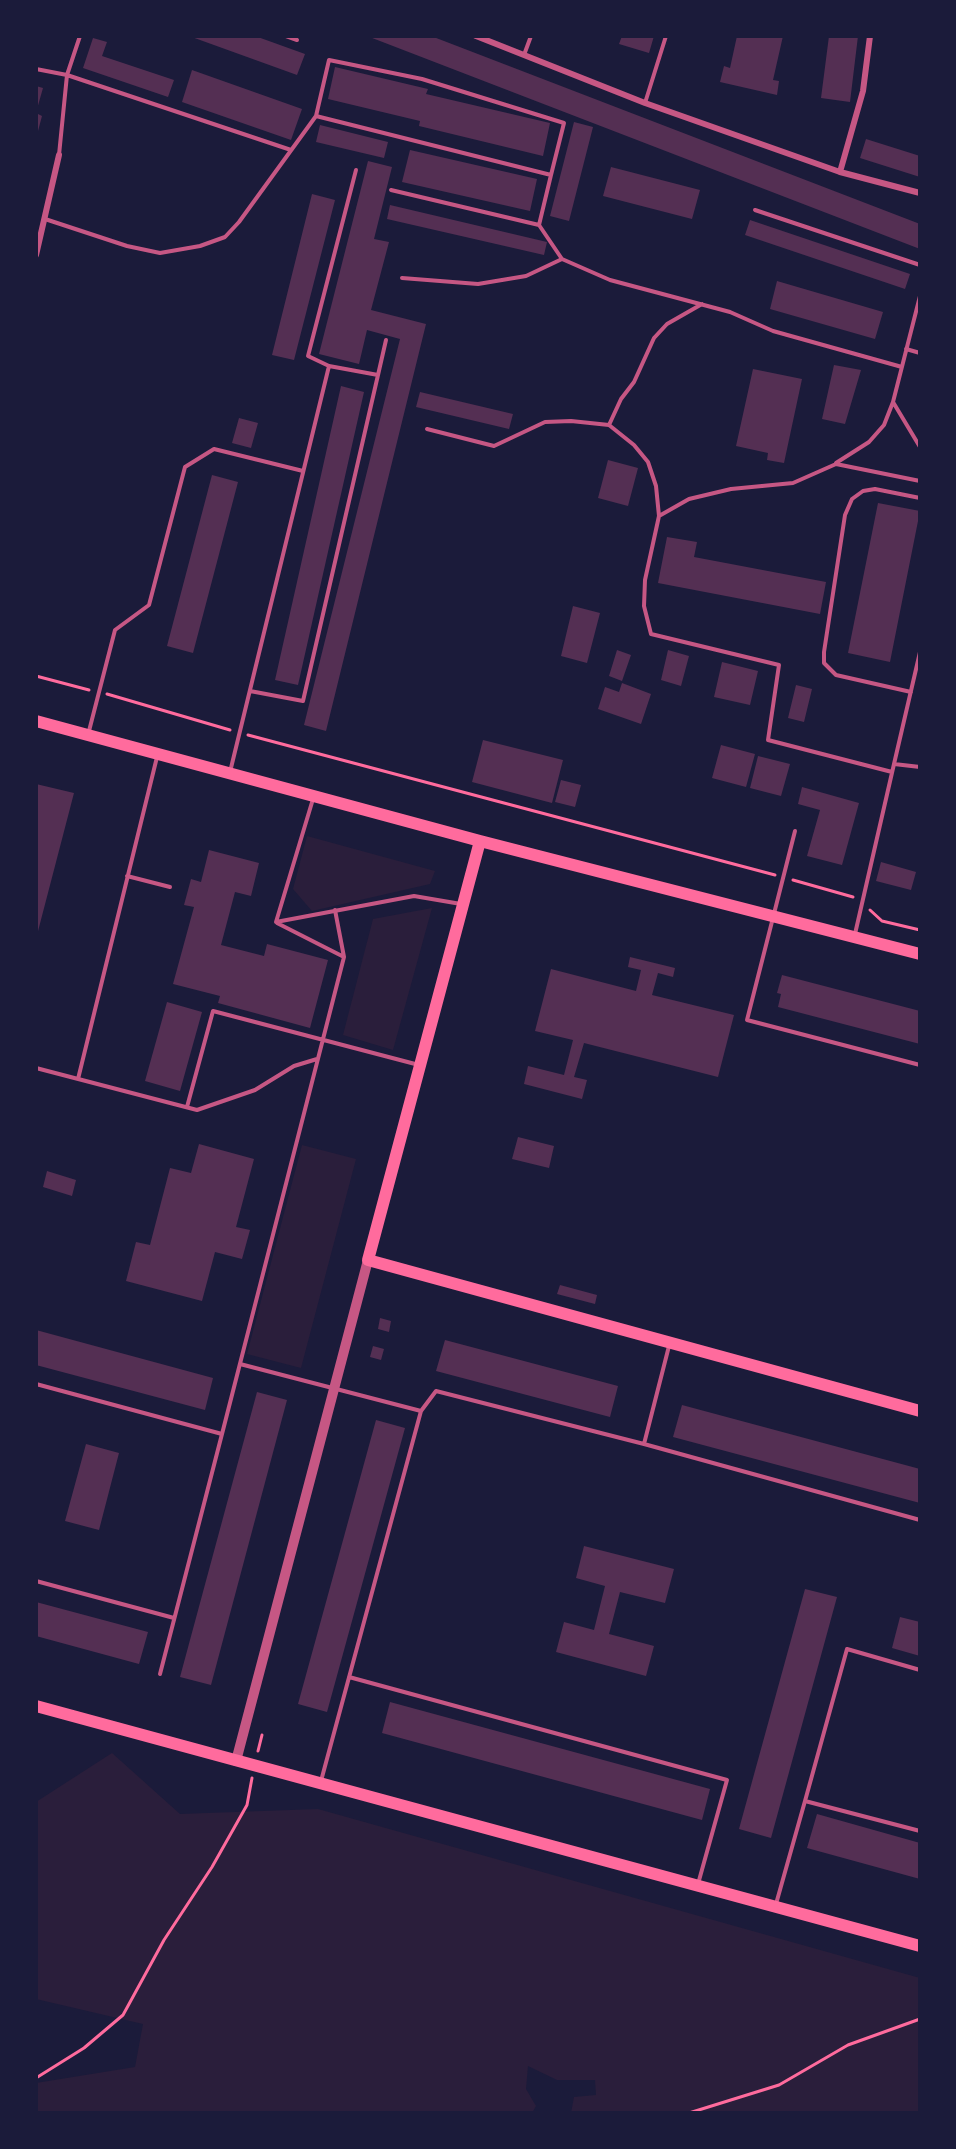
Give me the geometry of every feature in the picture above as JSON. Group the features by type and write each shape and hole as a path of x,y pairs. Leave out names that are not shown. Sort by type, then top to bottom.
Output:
{"main road":[{"path":"36,721 480,841 920,954"},
{"path":"480,841 368,1260 920,1411"},
{"path":"36,1706 920,1946"}],"street":[{"path":"476,36 645,103 840,172 920,193"},
{"path":"840,172 863,91 870,36"},
{"path":"36,255 59,155"},
{"path":"236,1761 368,1260"}],"lane":[{"path":"59,155 67,75 80,36"},
{"path":"286,36 297,40"},
{"path":"524,55 531,36"},
{"path":"645,103 666,36"},
{"path":"44,219 127,246 160,253 200,246 225,237 239,222 316,116 329,60 422,79 564,123 539,225"},
{"path":"36,69 67,75 291,150"},
{"path":"316,116 551,175"},
{"path":"356,170 308,356 329,366 378,375"},
{"path":"391,190 539,225 562,259 610,280 730,312 773,331 902,367"},
{"path":"755,210 920,265"},
{"path":"402,278 478,284 526,276 562,259"},
{"path":"659,516 689,499 731,489 793,483 836,464 869,442 884,425 893,402 920,296"},
{"path":"609,425 621,399 634,382 654,338 667,324 702,304"},
{"path":"250,691 303,701 386,340"},
{"path":"906,350 920,353"},
{"path":"230,772 329,366"},
{"path":"893,402 920,447"},
{"path":"426,429 494,446 545,422 571,421 609,425 634,445 648,462 656,486 659,516 645,580 644,606 651,634 779,665 768,740 892,772"},
{"path":"88,735 115,630 150,605 184,467 214,449 303,471"},
{"path":"836,464 920,481"},
{"path":"911,692 836,675 824,663 824,652 845,514 852,499 863,491 875,489 920,498"},
{"path":"854,937 920,652"},
{"path":"78,1079 158,753"},
{"path":"894,764 920,767"},
{"path":"276,922 314,796"},
{"path":"795,831 747,1020 920,1065"},
{"path":"127,876 170,887"},
{"path":"276,922 414,896 463,905"},
{"path":"160,1674 344,957 335,910"},
{"path":"276,922 344,957"},
{"path":"187,1107 213,1011 420,1065"},
{"path":"36,1068 197,1110 255,1090 294,1066 318,1058"},
{"path":"644,1444 670,1343"},
{"path":"240,1364 421,1411"},
{"path":"36,1384 222,1434"},
{"path":"320,1784 421,1411 436,1391 644,1444 920,1520"},
{"path":"36,1581 174,1618"},
{"path":"775,1907 847,1649 920,1670"},
{"path":"349,1677 727,1780 698,1886"},
{"path":"805,1801 920,1831"}],"path":[{"path":"36,676 240,733 846,894 862,902 882,921 920,930"},
{"path":"36,2078 84,2048 123,2015 164,1940 212,1867 247,1805 262,1735"},
{"path":"689,2113 779,2085 848,2045 920,2019"}],"shaded area":[{"path":"307,836 435,871 430,884 312,911 293,889"},
{"path":"432,908 393,1050 343,1035 373,919"},
{"path":"302,1145 356,1159 301,1368 247,1354"},
{"path":"112,1753 180,1814 318,1809 920,1978 920,2113 571,2113 574,2097 596,2095 595,2080 557,2080 528,2066 526,2089 536,2106 532,2113 36,2113 36,2083 135,2067 143,2024 36,1999 36,1802"}],"building":[{"path":"189,36 255,36 305,54 297,75"},
{"path":"367,36 431,36 920,224 920,249"},
{"path":"622,36 654,36 649,53 619,44"},
{"path":"737,36 783,36 773,80 779,81 777,95 720,82 724,66 730,68"},
{"path":"829,36 858,36 850,102 821,98"},
{"path":"93,38 107,42 102,56 174,80 168,97 83,68"},
{"path":"335,67 428,89 426,94 550,123 543,156 419,126 420,121 328,99"},
{"path":"192,70 302,109 291,140 182,102"},
{"path":"36,86 43,88 37,109 36,109"},
{"path":"36,113 42,116 38,131 36,131"},
{"path":"574,122 593,127 569,221 550,216"},
{"path":"320,125 388,142 384,158 316,142"},
{"path":"866,139 920,156 920,177 860,158"},
{"path":"410,150 537,179 530,211 402,182"},
{"path":"368,161 392,167 374,239 389,242 371,310 426,324 326,731 304,725 400,339 367,330 359,364 319,354"},
{"path":"611,167 700,190 692,219 603,196"},
{"path":"312,194 335,200 294,360 272,355"},
{"path":"390,205 547,242 544,255 387,219"},
{"path":"750,220 910,274 905,289 745,235"},
{"path":"777,281 883,312 875,339 770,309"},
{"path":"834,365 861,370 845,424 822,419"},
{"path":"753,369 802,379 784,463 767,460 768,453 736,446"},
{"path":"341,386 364,392 298,685 275,680"},
{"path":"420,392 513,414 509,429 416,407"},
{"path":"239,418 258,423 251,448 232,443"},
{"path":"608,460 638,468 628,506 598,498"},
{"path":"212,475 238,482 193,653 167,646"},
{"path":"878,503 920,511 890,662 848,653"},
{"path":"667,537 697,542 694,557 826,582 820,614 658,583"},
{"path":"573,606 600,613 587,663 561,656"},
{"path":"617,650 631,655 622,681 609,676"},
{"path":"668,650 689,656 681,686 661,680"},
{"path":"722,662 758,671 750,705 714,697"},
{"path":"622,683 651,694 641,724 598,709 605,687 619,692"},
{"path":"796,685 812,689 804,722 788,718"},
{"path":"483,740 563,760 552,803 472,782"},
{"path":"721,745 755,754 746,787 712,778"},
{"path":"758,756 790,764 781,796 750,788"},
{"path":"561,780 581,785 575,807 555,802"},
{"path":"36,784 74,793 37,935 37,817"},
{"path":"802,787 859,803 842,865 807,856 820,810 798,804"},
{"path":"209,850 259,863 251,896 235,892 221,945 264,956 267,944 328,960 310,1028 218,1003 220,996 173,984 194,907 184,905 191,879 201,882"},
{"path":"881,862 916,872 911,890 876,881"},
{"path":"630,957 675,968 673,977 658,973 652,995 734,1015 718,1077 584,1043 574,1077 587,1080 582,1099 524,1084 528,1066 564,1075 573,1040 535,1031 551,969 636,991 641,970 628,967"},
{"path":"782,975 920,1011 920,1044 778,1007 781,994 777,993"},
{"path":"167,1002 202,1012 180,1091 145,1081"},
{"path":"518,1137 554,1146 549,1168 512,1159"},
{"path":"199,1144 254,1159 236,1227 250,1230 242,1259 215,1252 202,1301 126,1281 136,1242 150,1245 170,1168 191,1173"},
{"path":"47,1171 76,1180 72,1196 43,1187"},
{"path":"560,1285 597,1295 595,1304 557,1294"},
{"path":"380,1318 391,1321 389,1332 378,1329"},
{"path":"36,1330 213,1378 205,1410 36,1365"},
{"path":"445,1340 618,1386 610,1417 436,1371"},
{"path":"373,1346 384,1349 381,1360 370,1357"},
{"path":"257,1392 287,1400 211,1685 180,1677"},
{"path":"682,1405 920,1469 920,1503 673,1437"},
{"path":"376,1420 405,1428 327,1712 298,1704"},
{"path":"86,1444 119,1453 99,1530 65,1521"},
{"path":"584,1546 674,1569 665,1603 620,1592 609,1634 654,1646 646,1676 556,1652 564,1622 594,1630 605,1586 576,1578"},
{"path":"805,1589 837,1597 771,1838 739,1829"},
{"path":"36,1602 148,1632 139,1664 36,1636"},
{"path":"900,1617 920,1622 920,1656 892,1648"},
{"path":"390,1702 710,1789 702,1820 382,1733"},
{"path":"817,1814 920,1843 920,1879 807,1848"}]}
